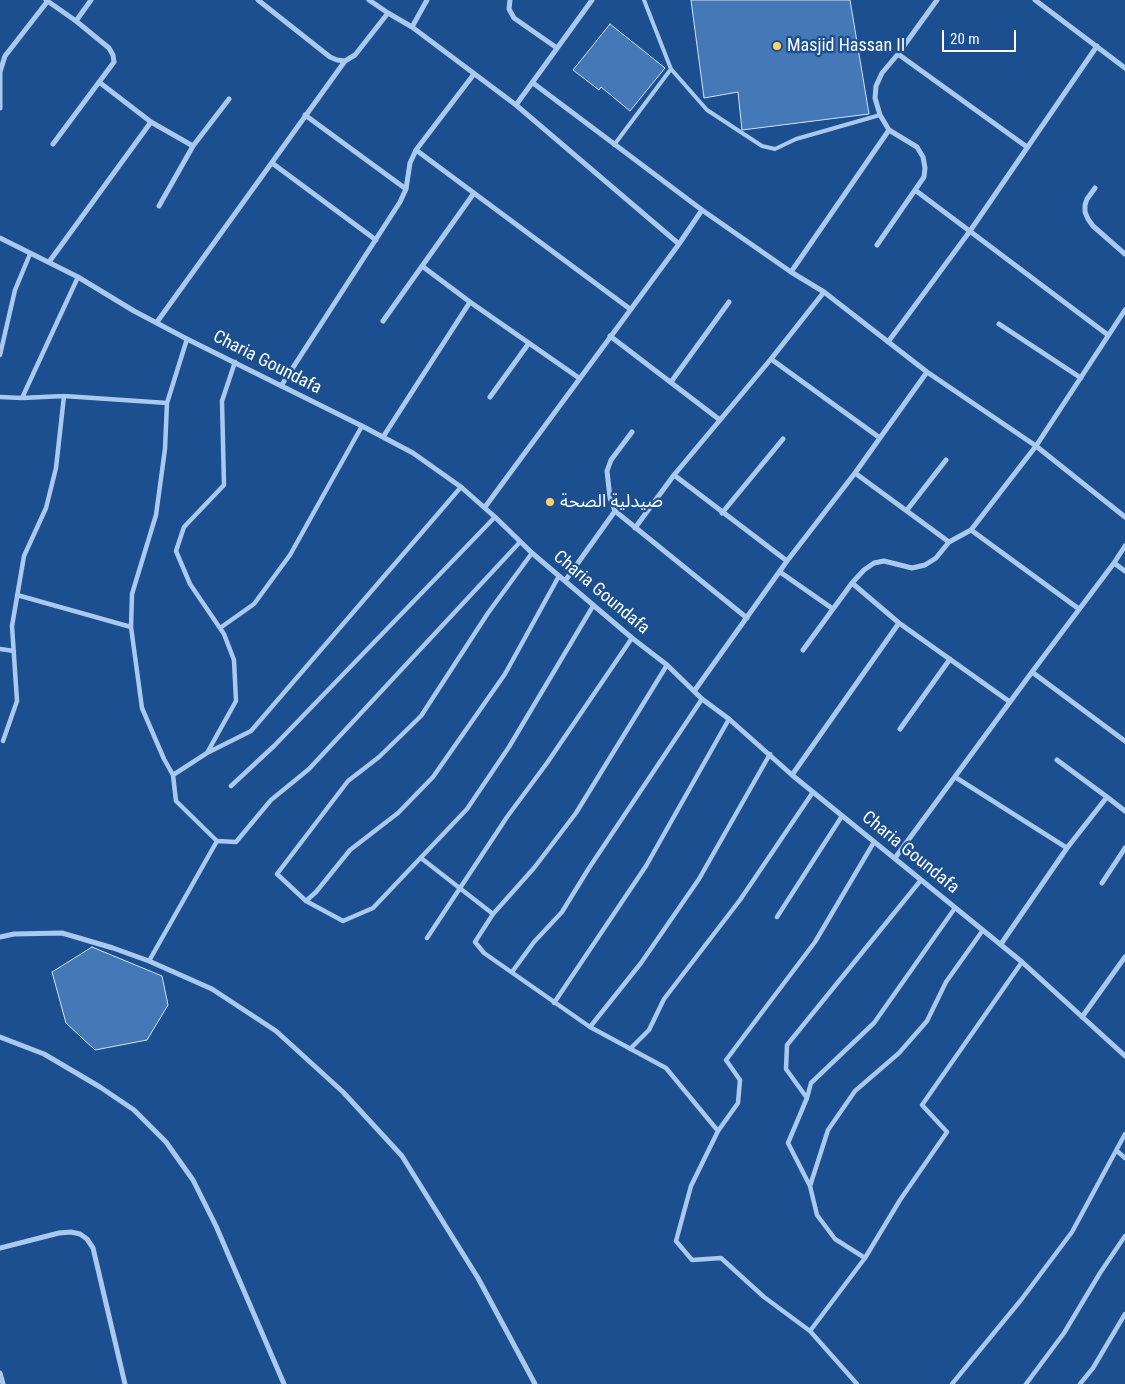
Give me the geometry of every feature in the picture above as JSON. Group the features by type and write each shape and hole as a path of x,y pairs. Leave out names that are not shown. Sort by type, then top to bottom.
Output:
{"street":[{"path":"76,21 91,0"},
{"path":"258,0 330,57 345,61"},
{"path":"369,0 412,27 516,105 679,244"},
{"path":"412,27 427,0"},
{"path":"510,0 509,9 514,18 557,48"},
{"path":"516,105 592,0"},
{"path":"877,245 924,177 925,168 923,157 917,147 889,130 880,115 875,98 876,86 882,73 937,0"},
{"path":"1035,0 1125,68"},
{"path":"0,108 0,72 5,56 46,1 76,21 108,48 113,55 114,62 54,144"},
{"path":"157,322 345,61 355,55 388,13"},
{"path":"888,342 970,231 1097,46"},
{"path":"898,54 1027,148"},
{"path":"281,386 400,202 406,189 410,163 416,150 474,74"},
{"path":"99,82 151,122 193,146"},
{"path":"533,84 702,210 791,272 824,292 927,372 1036,446 1125,517"},
{"path":"159,206 193,146 229,99"},
{"path":"305,116 406,189"},
{"path":"49,262 151,122"},
{"path":"791,272 889,130"},
{"path":"416,150 630,309"},
{"path":"272,163 376,240"},
{"path":"1095,188 1085,205 1088,219 1093,226 1125,254"},
{"path":"915,190 1108,335"},
{"path":"383,321 474,193"},
{"path":"485,508 702,210"},
{"name":"Charia Goundafa","path":"0,238 78,277 134,311 187,339 413,453 461,487 532,553 632,638 667,665 695,690 702,699 729,719 842,816 1001,944 1125,1056"},
{"path":"0,355 15,290 30,254"},
{"path":"422,266 579,378"},
{"path":"22,398 78,277"},
{"path":"635,528 674,475 824,292"},
{"path":"383,437 470,302"},
{"path":"671,382 729,302"},
{"path":"803,650 852,583 864,570 874,563 884,561 912,568 925,565 936,558 949,542 971,530 1036,446 1125,310"},
{"path":"999,324 1080,378"},
{"path":"610,336 720,420"},
{"path":"187,339 166,403 165,449 156,515 132,594 131,627 142,708 173,775 176,801 217,841 236,842 271,800 309,769 520,542"},
{"path":"490,397 529,343"},
{"path":"771,359 880,438"},
{"path":"207,753 236,701 234,660 224,634 190,584 176,551 184,527 224,485 222,401 235,362"},
{"path":"695,690 787,561 855,472 927,372"},
{"path":"3,741 17,701 12,626 17,595 24,556 46,508 56,468 64,396"},
{"path":"0,397 64,396 166,403"},
{"path":"220,628 254,604 290,555 362,426"},
{"path":"632,432 611,460 607,471 610,498 615,511 747,618"},
{"path":"722,513 783,439"},
{"path":"907,510 946,460"},
{"path":"855,472 949,542"},
{"path":"674,475 787,561"},
{"path":"173,775 207,753 251,731 461,487"},
{"path":"565,581 615,511"},
{"path":"231,786 274,746 495,517"},
{"path":"971,530 1079,610"},
{"path":"896,858 1125,546"},
{"path":"532,553 488,613 421,716 379,757 348,781 277,874 306,901 343,921 373,908 467,809 509,747 594,606"},
{"path":"1114,563 1125,571"},
{"path":"780,572 833,609"},
{"path":"306,901 316,892 350,850 398,813 433,777 504,674 559,576"},
{"path":"852,583 899,623 1010,702"},
{"path":"17,595 131,627"},
{"path":"792,775 899,623"},
{"path":"426,938 507,817 547,763 632,638"},
{"path":"0,649 14,651"},
{"path":"900,729 950,660"},
{"path":"667,665 576,813 534,868 493,914 475,942 484,953 590,1027 666,1068 718,1131"},
{"path":"1032,672 1125,741"},
{"path":"512,972 534,942 562,912 589,868 702,699"},
{"path":"554,1003 646,866 729,719"},
{"path":"590,1027 641,963 699,879 770,754"},
{"path":"1057,760 1125,811"},
{"path":"955,777 1067,848"},
{"path":"630,1049 649,1030 664,999 740,900 814,792"},
{"path":"1001,944 1067,848 1107,797"},
{"path":"777,917 842,816"},
{"path":"149,961 217,841"},
{"path":"857,1384 810,1331 764,1297 721,1258 692,1260 676,1241 691,1186 718,1131 738,1103 740,1080 726,1060 814,942 874,842"},
{"path":"1102,883 1125,848"},
{"path":"421,858 493,914"},
{"path":"807,1098 786,1069 787,1044 921,880"},
{"path":"864,1258 835,1239 818,1215 810,1186 788,1143 807,1098 811,1083 874,1022 955,908"},
{"path":"810,1186 828,1130 855,1091 899,1053 927,1021 946,982 983,930"},
{"path":"0,937 14,934 62,933 113,948 149,961 212,989 276,1031 343,1092 402,1156 478,1278 535,1384"},
{"path":"1082,1017 1125,956"},
{"path":"810,1331 864,1258 946,1132 922,1105 1022,962"},
{"path":"0,1037 44,1054 100,1087 134,1110 166,1142 193,1180 212,1218 284,1384"},
{"path":"952,1384 1021,1300 1072,1232 1125,1134"},
{"path":"1117,1151 1125,1158"},
{"path":"0,1248 60,1233 80,1234 88,1239 93,1248 125,1384"},
{"path":"1026,1384 1064,1333 1125,1236"},
{"path":"1080,1384 1093,1368 1125,1314"},
{"path":"0,1374 2,1384"}],"lane":[{"path":"644,0 671,69 707,110 762,146 775,149 796,139 880,115"},
{"path":"614,145 671,69"}],"building":[{"name":"Masjid Hassan II","path":"691,0 850,0 869,114 742,130 738,92 704,98"},
{"path":"610,24 665,68 630,111 601,87 599,90 573,70"},
{"path":"92,947 162,976 168,1005 147,1040 95,1050 66,1023 52,972"}],"place":[{"name":"Masjid Hassan II","path":"777,46"},
{"name":"صيدلية الصحة","path":"550,502"}]}
